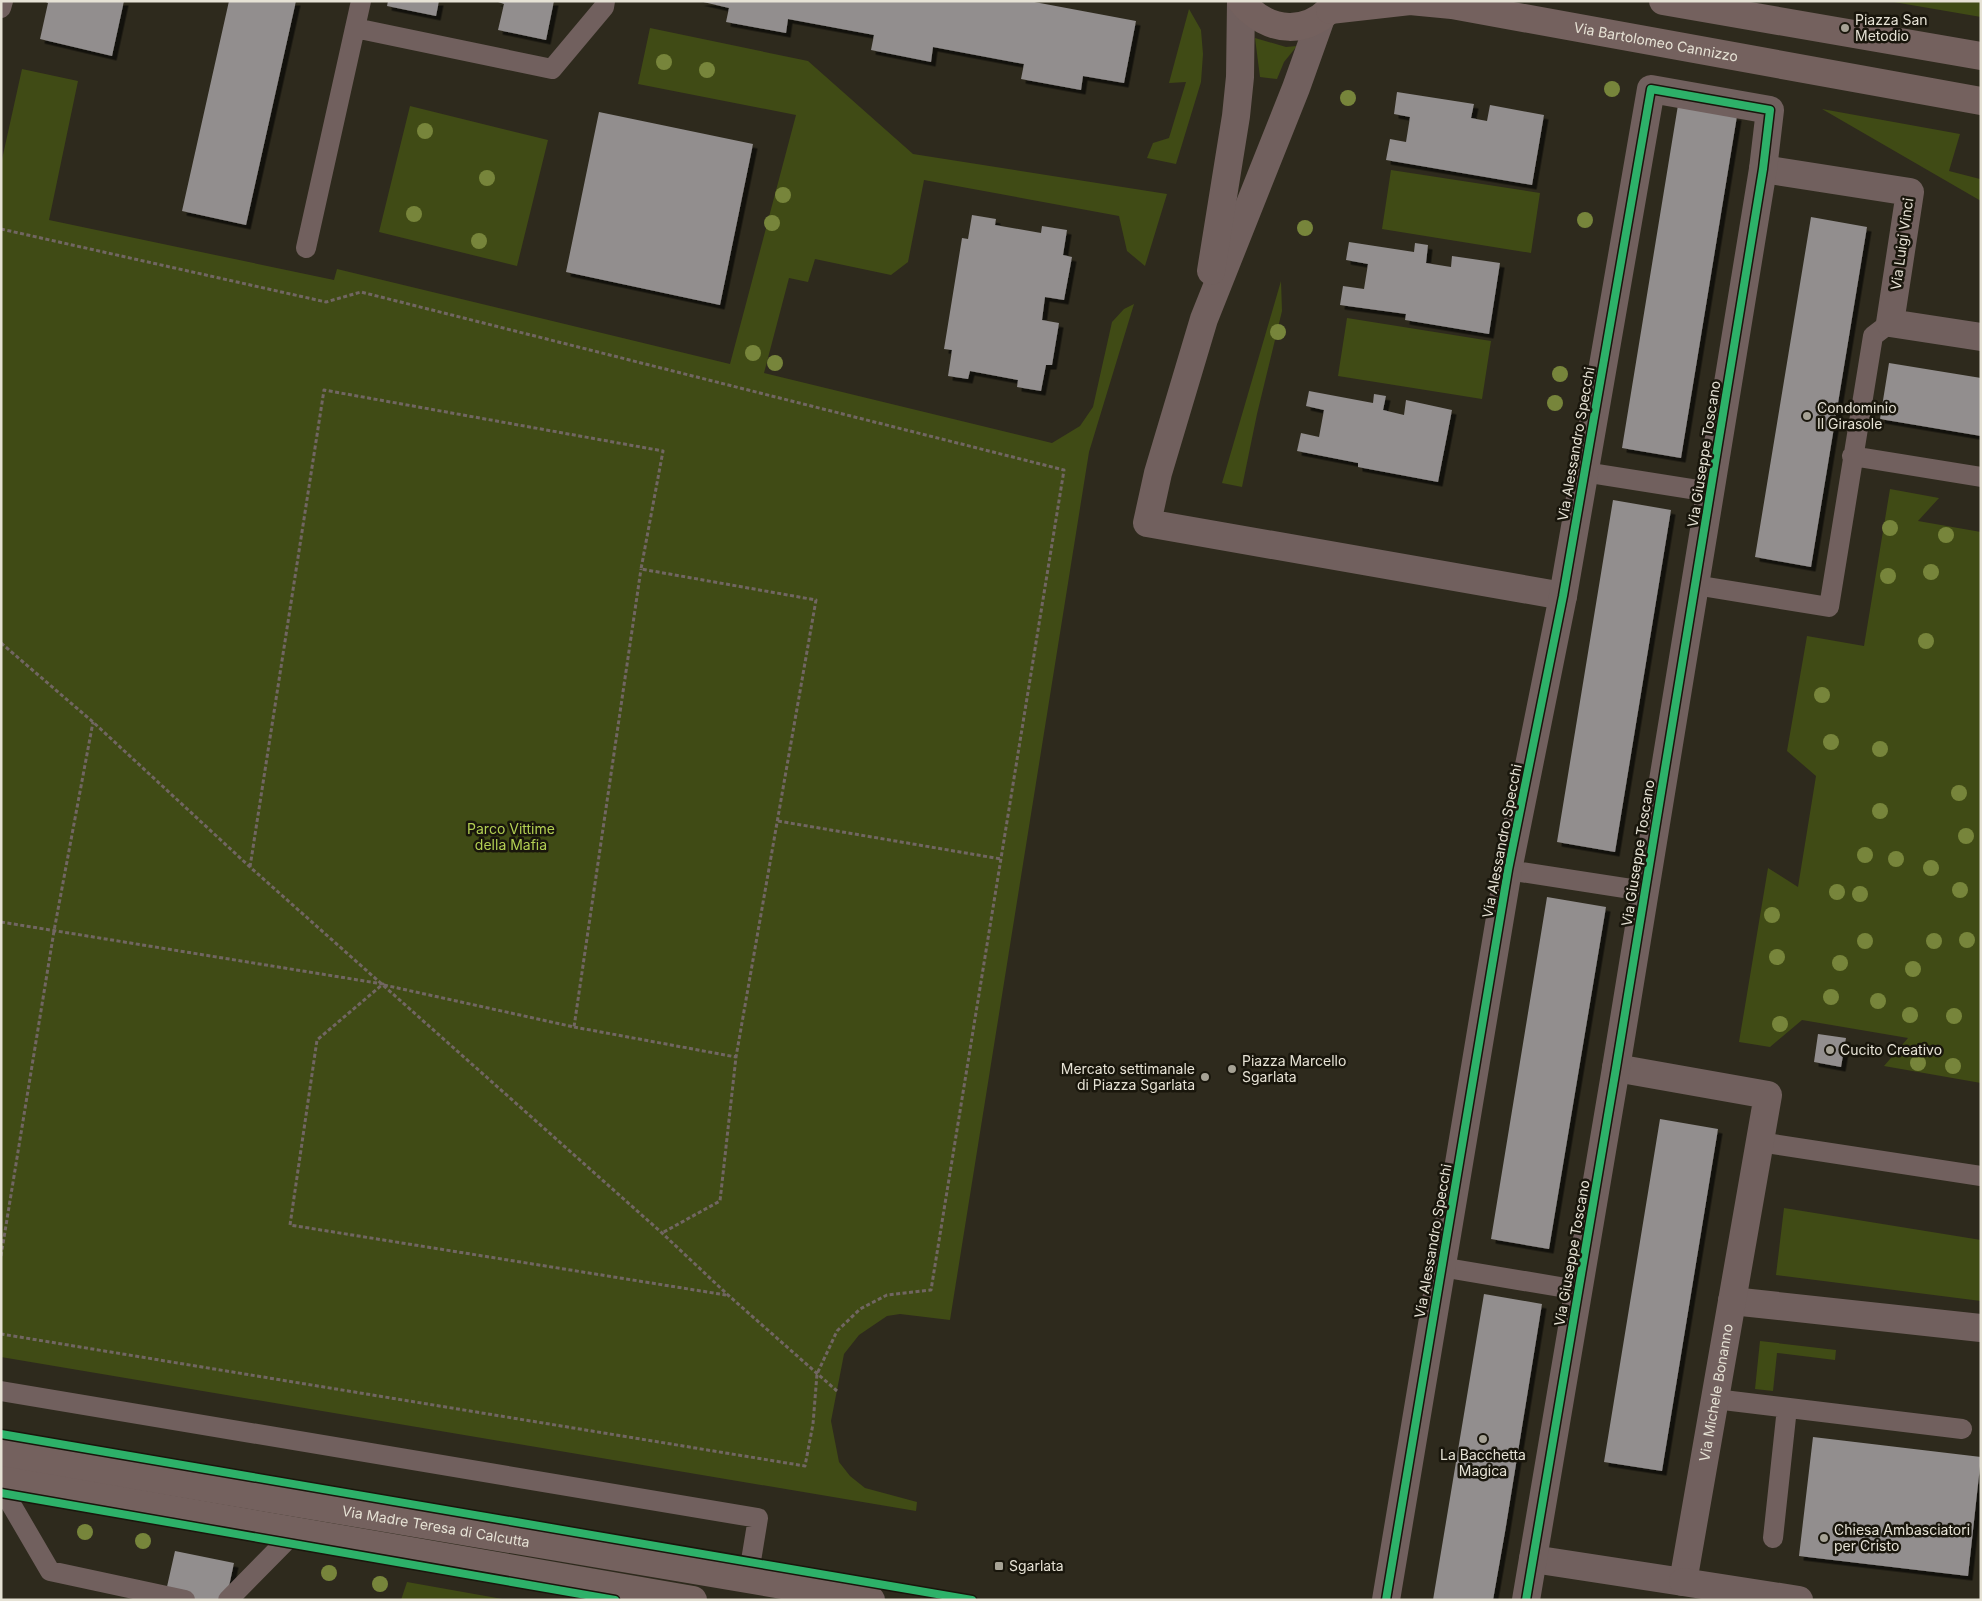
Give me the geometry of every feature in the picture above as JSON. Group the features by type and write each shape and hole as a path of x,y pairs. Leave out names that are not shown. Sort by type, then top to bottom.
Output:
{"street":[{"name":"Via Bartolomeo Cannizzo","path":"1241,2 1254,15 1270,24 1287,27 1305,25 1329,10 1410,1 1452,5 1981,101"},
{"path":"1664,1 1981,56"},
{"path":"1204,319 1236,116 1240,78 1241,2"},
{"path":"1329,10 1204,319 1158,473 1147,523 1563,596"},
{"name":"Via Giuseppe Toscano","path":"1526,1600 1616,1068 1763,169 1770,110 1651,89"},
{"name":"Via Alessandro Specchi","path":"1386,1600 1508,870 1563,596 1651,89"},
{"name":"Via Luigi Vinci","path":"1763,169 1910,192 1890,322"},
{"path":"1890,322 1981,337"},
{"name":"Via Michele Bonanno","path":"1616,1068 1768,1094 1683,1582"},
{"path":"1732,1300 1981,1328"},
{"name":"Via Madre Teresa di Calcutta","path":"1,1453 872,1600"},
{"name":"Via Madre Teresa di Calcutta","path":"1,1480 693,1600"},
{"path":"1533,1559 1799,1600"}],"lane":[{"path":"1,8 3,1"},
{"path":"306,248 360,1"},
{"path":"355,28 552,70 604,7 605,1"},
{"path":"1695,585 1829,606 1873,336 1890,322"},
{"path":"1852,456 1981,477"},
{"path":"1584,472 1710,492"},
{"path":"1508,870 1644,891"},
{"path":"1760,1142 1981,1176"},
{"path":"1441,1267 1578,1290"},
{"path":"1,1392 758,1518 748,1579"},
{"path":"1715,1399 1962,1429"},
{"path":"1773,1538 1788,1408"},
{"path":"1,1487 50,1571 185,1600"},
{"path":"228,1600 296,1531"}],"path":[{"path":"1,229 326,302 361,292 1064,470 931,1290 887,1295 860,1309 837,1331 817,1374 813,1424 805,1466 1,1334"},
{"path":"250,867 324,390 663,451 641,569 574,1027"},
{"path":"641,569 816,600 736,1057 720,1201 662,1233"},
{"path":"1,643 93,722 250,867 837,1391"},
{"path":"1,1256 54,931 93,722"},
{"path":"778,821 1001,858"},
{"path":"1,922 383,984 574,1027 736,1057"},
{"path":"383,984 317,1040 290,1225 728,1295"}],"green space":[{"path":"1888,1 1981,1 1981,17"},
{"path":"1189,9 1201,30 1203,54 1201,82 1176,164 1147,158 1153,143 1169,138 1186,82 1169,83"},
{"name":"Parco Vittime della Mafia","path":"650,28 808,61 913,154 1167,194 1145,266 1127,251 1119,216 924,180 908,262 891,275 815,259 808,282 789,278 764,373 1052,443 1080,426 1093,407 1112,322 1124,309 1134,304 1089,452 950,1320 900,1314 887,1316 859,1335 844,1354 831,1421 839,1462 850,1476 865,1488 917,1502 916,1511 1,1357 1,164 22,69 78,81 49,220 334,280 337,269 730,364 796,115 638,84"},
{"path":"1255,38 1286,47 1297,46 1284,62 1277,79 1260,77"},
{"path":"410,106 548,140 517,266 379,232"},
{"path":"1822,109 1960,134 1949,171 1980,179 1981,201"},
{"path":"1391,170 1540,193 1531,253 1382,229"},
{"path":"1281,281 1282,311 1257,414 1242,487 1222,483"},
{"path":"1347,318 1491,341 1482,399 1338,376"},
{"path":"1890,489 1939,498 1918,521 1981,532 1981,1083 1884,1066 1908,1038 1802,1020 1770,1047 1739,1042 1768,868 1798,887 1816,776 1787,751 1807,636 1864,646"},
{"path":"1784,1208 1981,1240 1981,1301 1776,1275"},
{"path":"1760,1341 1836,1350 1835,1360 1777,1353 1773,1391 1755,1389"},
{"path":"407,1582 508,1600 401,1600"}],"building":[{"path":"44,1 124,1 112,56 40,39 48,3"},
{"path":"229,1 296,1 246,225 182,211"},
{"path":"388,1 439,1 436,16 387,6"},
{"path":"495,1 554,1 546,40 498,30 504,4"},
{"path":"699,1 1029,1 1136,21 1124,83 1083,76 1081,90 1021,79 1024,64 933,47 931,62 871,50 874,35 788,19 786,33 726,22 729,8"},
{"path":"1397,92 1474,104 1471,118 1487,121 1490,105 1544,115 1532,185 1386,160 1390,139 1406,142 1410,117 1394,114"},
{"path":"1678,105 1737,116 1681,458 1622,448"},
{"path":"599,112 753,144 720,305 566,272"},
{"path":"972,215 996,219 995,225 1041,233 1042,226 1067,230 1063,255 1072,257 1064,300 1045,297 1042,320 1059,323 1052,365 1046,365 1041,391 1017,387 1018,380 970,371 968,379 948,376 952,350 944,349 962,238 968,239"},
{"path":"1811,217 1867,227 1811,567 1755,557"},
{"path":"1349,242 1414,252 1415,243 1428,245 1426,263 1451,267 1452,256 1500,263 1489,334 1405,320 1406,314 1340,305 1343,286 1364,289 1368,264 1346,260"},
{"path":"1889,363 1981,378 1981,436 1880,419"},
{"path":"1309,391 1373,403 1374,394 1386,396 1383,410 1404,415 1406,400 1452,410 1438,482 1358,467 1358,463 1297,451 1301,433 1319,437 1324,410 1306,406"},
{"path":"1613,500 1671,510 1615,852 1557,842"},
{"path":"1547,897 1606,907 1549,1249 1491,1239"},
{"name":"Cucito Creativo","path":"1818,1034 1846,1038 1841,1067 1814,1062"},
{"path":"1660,1119 1718,1129 1662,1471 1604,1462"},
{"path":"1484,1294 1542,1304 1505,1532 1493,1600 1433,1600"},
{"path":"1813,1437 1981,1457 1968,1576 1799,1556"},
{"path":"175,1551 234,1563 226,1600 164,1600"}],"cycle path":[{"path":"1386,1600 1508,870 1563,596 1651,89 1770,110 1763,169 1616,1068 1526,1600"},
{"path":"1,1434 972,1600"},
{"path":"1,1493 615,1600"}],"place":[{"name":"Piazza San Metodio","path":"1845,28"},
{"name":"Condominio Il Girasole","path":"1807,416"},
{"name":"Cucito Creativo","path":"1830,1050"},
{"name":"Piazza Marcello Sgarlata","path":"1232,1069"},
{"name":"Mercato settimanale di Piazza Sgarlata","path":"1205,1077"},
{"name":"La Bacchetta Magica","path":"1483,1439"},
{"name":"Chiesa Ambasciatori per Cristo","path":"1824,1538"},
{"name":"Sgarlata","path":"999,1566"}]}
